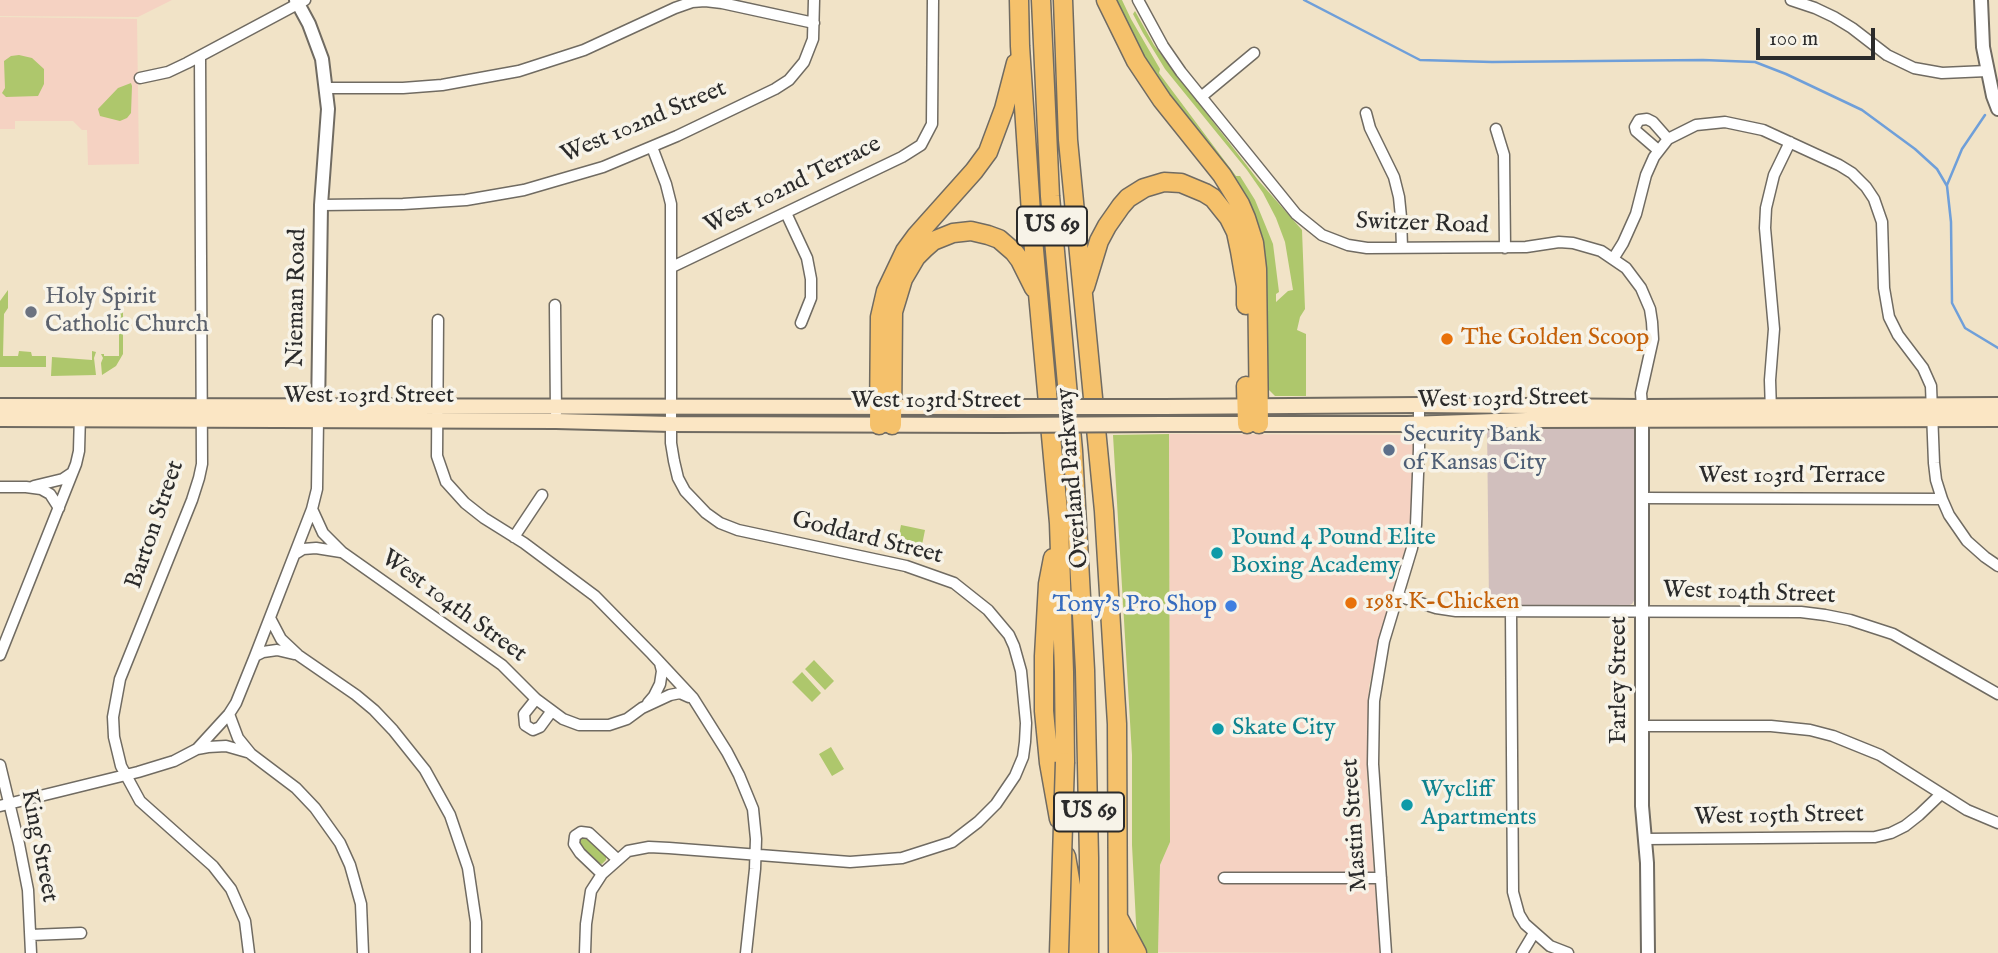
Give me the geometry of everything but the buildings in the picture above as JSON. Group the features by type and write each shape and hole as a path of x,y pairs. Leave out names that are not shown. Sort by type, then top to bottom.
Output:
{"highway":[{"path":"1019,0 1032,228 1059,523 1065,762 1059,953"},
{"name":"Overland Parkway","path":"1041,0 1050,196 1073,451 1085,670 1090,858 1088,953"},
{"name":"Overland Parkway","path":"1063,0 1068,140 1104,511 1117,724 1118,953"},
{"path":"1106,0 1142,71 1222,175 1246,218 1254,243 1257,269 1253,416"},
{"path":"885,416 880,317 886,290 905,251 916,236 988,152 1004,109 1020,46"},
{"path":"1082,298 1099,242 1114,214 1128,198 1144,188 1164,183 1181,183 1213,198 1229,218 1236,232 1240,251 1246,286 1253,416"},
{"path":"885,416 895,300 916,257 933,241 962,231 979,232 999,239 1020,260 1039,298"},
{"path":"1059,523 1048,583 1044,711 1049,763 1075,909 1077,953"},
{"path":"1118,917 1138,953"}],"main road":[{"name":"West 103rd Street","path":"0,419 80,413 556,414 671,408 885,416 1002,425 1163,424 1419,405 1642,414"},
{"name":"West 103rd Street","path":"556,414 671,424 885,416 1001,407 1164,407 1253,416 1419,424 1642,414 1933,412 1998,405"},
{"name":"West 103rd Street","path":"0,406 80,413"},
{"name":"West 103rd Street","path":"1933,412 1998,419"}],"street":[{"name":"West 102nd Street","path":"321,205 425,203 492,196 562,180 652,147 775,89 789,79 807,55 813,39 814,0"},
{"name":"West 102nd Terrace","path":"672,267 902,157 921,145 928,136 933,112 933,0"},
{"name":"Switzer Road","path":"1138,0 1163,46 1201,97 1296,214 1322,234 1348,245 1367,248 1505,248 1573,243 1601,251 1626,268 1636,279 1647,300 1652,322 1653,340 1641,393 1642,414"},
{"path":"1791,0 1834,17 1887,55 1914,68 1942,74 1987,71"},
{"path":"1982,0 1983,47 1998,109"},
{"path":"140,78 168,72 300,1"},
{"name":"Nieman Road","path":"125,775 174,761 197,749 229,714 236,703 270,618 312,509 317,489 321,205 328,109 322,59 300,1"},
{"path":"326,88 442,85 508,74 584,50 692,2 723,3 814,23"},
{"path":"1201,97 1254,53"},
{"name":"Barton Street","path":"200,56 202,464 200,478 120,679 113,717 114,737 125,775 140,801 213,866 232,889 245,921 248,953"},
{"path":"1366,113 1370,128 1394,177 1401,217 1402,248"},
{"path":"1658,150 1636,131 1636,123 1647,119 1653,122 1668,139"},
{"path":"1613,259 1636,214 1646,175 1658,150 1668,139 1696,125 1725,122 1763,130 1852,173 1874,199 1883,230 1884,288 1889,317 1898,335 1927,374 1931,386 1934,463 1942,499 1949,516 1967,541 1998,566"},
{"path":"1496,129 1504,155 1505,248"},
{"path":"1771,413 1774,329 1765,228 1766,208 1774,175 1790,142"},
{"name":"Goddard Street","path":"652,147 666,184 670,204 671,443 678,478 685,491 695,503 720,523 748,533 896,563 954,583 998,621 1009,635 1019,659 1026,723 1023,757 1015,776 1002,795 978,822 952,842 902,858 850,862 755,855"},
{"path":"786,213 810,271 811,298 802,323"},
{"path":"555,305 556,414"},
{"path":"438,320 437,456 446,482 475,510 595,596 702,709 746,789 755,824 755,855 746,953"},
{"name":"Mastin Street","path":"1386,953 1373,764 1374,701 1384,641 1412,548 1416,525 1419,405"},
{"path":"0,655 74,471 79,451 80,413"},
{"name":"Farley Street","path":"1642,414 1642,806 1648,896 1648,953"},
{"path":"26,487 63,479 74,471"},
{"path":"0,487 41,489 50,494 59,508"},
{"path":"514,537 542,495"},
{"name":"West 103rd Terrace","path":"1642,498 1942,499"},
{"name":"West 104th Street","path":"312,509 323,533 342,552 502,665 536,699 563,719 579,725 609,725 627,719 642,708 670,695 680,693 693,698"},
{"name":"West 104th Street","path":"295,554 303,549 316,548 342,552"},
{"name":"West 104th Street","path":"1398,596 1455,611 1801,612 1850,620 1893,634 1998,694"},
{"path":"1511,612 1513,892 1519,914 1534,933 1550,946 1568,953"},
{"path":"270,618 281,639 298,655 374,710 412,752 438,793 460,841 468,868 475,909 476,953"},
{"path":"255,656 277,650 298,655"},
{"path":"642,708 654,696 660,684 660,663"},
{"name":"West 104th Street","path":"536,699 524,714 525,725 533,730 540,727 551,712"},
{"path":"229,714 238,738 251,754 306,798 340,843 361,904 363,953"},
{"path":"1642,726 1771,726 1810,730 1833,736 1880,755 1967,810 1998,823"},
{"path":"197,749 226,746 251,754"},
{"name":"King Street","path":"0,765 5,804 19,844 28,890 31,953"},
{"path":"5,804 125,775"},
{"name":"West 105th Street","path":"1644,839 1875,837 1905,826 1941,794"},
{"path":"602,874 580,853 574,844 575,836 581,832 589,833 617,859"},
{"path":"585,953 591,891 602,874 628,851 649,847 755,855"},
{"path":"1224,878 1381,878"},
{"name":"King Street","path":"31,935 81,933"},
{"path":"1522,953 1534,933"}],"shaded area":[{"path":"0,0 172,0 138,17 0,16"},
{"path":"0,17 137,19 139,164 88,165 87,130 82,130 73,121 15,121 15,129 0,129"},
{"path":"1487,424 1632,425 1635,429 1635,599 1632,604 1625,607 1489,605"},
{"path":"1169,434 1413,435 1414,484 1409,535 1384,621 1369,686 1367,782 1380,953 1158,952 1160,865 1170,842"}],"green space":[{"path":"1114,0 1122,0 1160,69 1159,73 1236,176 1240,176 1255,200 1273,244 1279,292 1276,294 1276,302 1293,290 1285,242 1276,218 1247,170 1165,69 1133,14 1135,11 1154,45 1173,70 1258,180 1302,230 1305,309 1297,330 1306,334 1306,396 1275,396 1267,388 1261,241 1148,69"},
{"path":"19,55 32,58 44,69 44,84 38,96 6,97 2,93 5,88 4,61"},
{"path":"131,83 131,113 127,118 120,121 100,116 98,109 118,88"},
{"path":"8,290 8,308 4,314 3,356 18,356 19,351 31,352 32,356 46,356 46,367 0,367 0,301"},
{"path":"119,310 123,310 123,354 116,366 102,375 101,354 119,356"},
{"path":"92,351 96,352 96,375 51,376 52,357 92,360"},
{"path":"1169,434 1170,842 1160,865 1158,953 1140,953 1136,923 1132,845 1132,755 1113,435"},
{"path":"901,525 925,530 922,545 898,540"},
{"path":"814,660 834,681 825,690 805,669"},
{"path":"802,672 821,693 812,702 792,682"},
{"path":"831,747 844,769 832,776 819,754"},
{"path":"587,836 606,855 602,864 595,862 579,844 579,838"}],"waterway":[{"path":"1304,0 1420,60 1755,62 1862,110 1915,149 1937,169 1947,186 1951,222 1952,303 1965,328 1998,348"},
{"path":"1947,185 1962,149 1985,115"}],"place":[{"name":"Holy Spirit Catholic Church","path":"31,312"},
{"name":"The Golden Scoop","path":"1447,339"},
{"name":"Security Bank of Kansas City","path":"1389,450"},
{"name":"Pound 4 Pound Elite Boxing Academy","path":"1217,553"},
{"name":"1981 K-Chicken","path":"1351,603"},
{"name":"Tony's Pro Shop","path":"1231,606"},
{"name":"Skate City","path":"1218,729"},
{"name":"Wycliff Apartments","path":"1407,805"}]}
